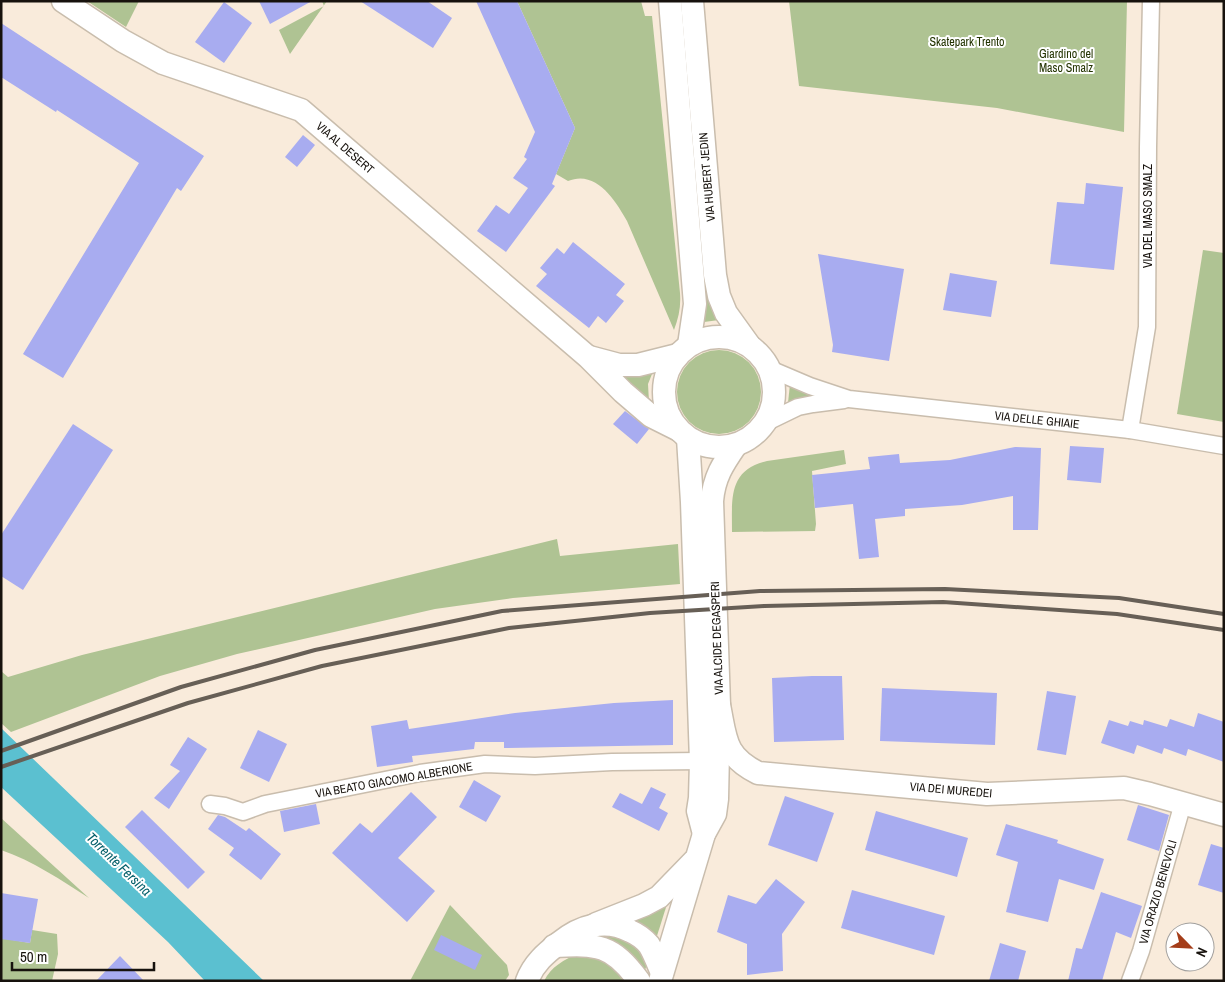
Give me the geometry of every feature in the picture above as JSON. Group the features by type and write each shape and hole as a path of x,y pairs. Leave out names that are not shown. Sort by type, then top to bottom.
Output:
{"street":[{"name":"VIA AL DESERT","path":"63,1 123,41 163,63 301,110 588,357 622,392 652,416 684,434"},
{"name":"VIA HUBERT JEDIN","path":"670,1 695,304 684,350"},
{"name":"VIA HUBERT JEDIN","path":"692,1 715,274 726,313 749,345"},
{"name":"VIA DEL MASO SMALZ","path":"1130,430 1147,327 1151,1"},
{"path":"720,336 735,338 749,345 761,355 770,369 774,384 772,412 758,432 736,445 724,448 699,444 684,434 668,412 664,393 665,379 670,366 684,350 704,338 720,336"},
{"name":"VIA AL DESERT","path":"588,357 619,365 638,365 684,350"},
{"name":"VIA DELLE GHIAIE","path":"770,369 810,386 849,399 1130,430 1224,446"},
{"name":"VIA DELLE GHIAIE","path":"766,423 798,408 849,399"},
{"name":"VIA ALCIDE DEGASPERI","path":"684,434 692,502 701,761 698,811 704,834"},
{"name":"VIA ALCIDE DEGASPERI","path":"661,977 704,834 715,814 719,705 712,501 714,485 718,474 736,445"},
{"name":"VIA DEI MUREDEI","path":"719,705 728,746 743,765 758,773 987,794 1124,788 1224,815"},
{"name":"VIA BEATO GIACOMO ALBERIONE","path":"210,804 225,806 243,812 265,804 410,775 485,764 535,766 612,762 701,761"},
{"name":"VIA ORAZIO BENEVOLI","path":"1130,981 1141,951 1183,803"},
{"path":"527,981 540,958 568,935 644,905 659,896 696,859"},
{"path":"595,924 610,924 637,934 649,945 661,977"},
{"path":"554,946 598,946 611,951 627,964 640,981"}],"green space":[{"path":"87,1 139,1 126,27"},
{"path":"517,1 641,1 645,16 652,16 680,293 679,312 674,330 627,221 611,196 596,183 587,179 578,178 568,181 556,174 575,128"},
{"name":"Giardino del Maso Smalz","path":"789,1 1127,1 1124,132 997,108 799,86"},
{"path":"323,6 290,54 279,30"},
{"path":"1203,250 1224,253 1224,422 1177,414"},
{"path":"705,283 719,320 704,322 706,310"},
{"path":"711,350 727,350 743,357 754,368 761,384 758,408 749,422 743,427 727,434 711,434 695,427 684,416 677,400 677,384 684,368 695,357"},
{"path":"654,369 648,384 649,402 619,374"},
{"path":"790,384 815,395 788,403"},
{"path":"844,450 846,464 812,471 815,531 732,532 733,497 739,479 745,471 754,465 767,461"},
{"path":"557,539 560,556 678,544 680,584 513,598 435,609 237,654 160,676 11,732 1,723 1,671 8,677 82,655"},
{"path":"1,818 89,898 36,865 1,850"},
{"path":"668,901 656,939 631,918"},
{"path":"450,905 507,965 509,975 505,981 410,981"},
{"path":"32,930 57,934 58,954 52,981 1,981 1,938 30,943"},
{"path":"605,930 638,947 647,965 644,972 590,932"},
{"path":"579,954 597,954 629,981 544,981 558,964"}],"water":[{"name":"Torrente Fersina","path":"1,728 264,981 205,981 168,942 1,787"}],"building":[{"path":"259,1 312,1 270,24"},
{"path":"360,1 427,1 452,18 433,48"},
{"path":"476,1 517,1 575,128 552,184 555,186 506,252 477,231 496,205 509,214 528,188 513,178 527,159 524,157 535,132"},
{"path":"224,2 252,23 224,63 195,42"},
{"path":"1,23 204,156 181,191 177,188 63,378 23,354 139,163 57,110 56,112 1,77"},
{"path":"303,135 315,145 297,167 285,157"},
{"path":"1086,183 1123,187 1114,270 1050,264 1057,202 1084,204"},
{"path":"573,242 625,284 616,295 624,301 606,323 598,316 589,328 536,286 547,274 540,268 557,248 564,254"},
{"path":"818,254 904,269 889,361 832,352 833,345"},
{"path":"950,273 997,281 991,317 943,310"},
{"path":"625,411 649,429 637,444 613,424"},
{"path":"73,424 113,450 23,590 1,576 1,535"},
{"path":"1070,446 1104,448 1101,483 1067,480"},
{"path":"1015,447 1041,448 1038,530 1013,530 1013,496 962,505 905,509 905,516 875,519 879,557 859,559 853,504 815,508 812,475 870,469 868,457 899,454 900,463 950,460"},
{"path":"842,676 844,740 774,742 772,678"},
{"path":"882,688 997,693 995,745 880,741"},
{"path":"1047,691 1076,696 1066,755 1037,750"},
{"path":"673,700 673,745 504,748 504,742 475,742 474,749 412,756 413,762 377,767 371,726 407,720 409,729 515,713 614,703"},
{"path":"1198,713 1224,722 1224,762 1188,749 1186,756 1164,748 1162,754 1137,745 1134,754 1101,743 1109,720 1128,726 1130,721 1143,725 1144,720 1167,727 1170,719 1194,727"},
{"path":"258,730 287,744 269,782 240,768"},
{"path":"188,737 207,749 169,809 154,798 180,771 170,765"},
{"path":"474,780 501,796 486,822 459,807"},
{"path":"651,787 666,794 659,808 668,813 659,831 612,807 620,793 642,804"},
{"path":"411,792 437,817 398,858 435,891 407,922 332,853 360,823 372,833"},
{"path":"785,796 834,813 817,862 768,845"},
{"path":"316,804 320,824 284,832 280,811"},
{"path":"1138,805 1169,815 1159,851 1127,840"},
{"path":"142,810 205,872 188,889 125,827"},
{"path":"876,811 968,838 957,877 865,850"},
{"path":"218,815 225,817 246,831 249,828 281,854 261,880 229,855 234,848 208,829"},
{"path":"1006,824 1058,840 1057,843 1104,859 1094,890 1059,879 1048,922 1006,912 1018,862 996,855"},
{"path":"1211,844 1224,848 1224,893 1198,885"},
{"path":"776,879 805,902 782,934 783,971 747,975 747,944 717,932 728,895 756,904"},
{"path":"852,890 945,916 934,955 841,928"},
{"path":"1101,892 1142,906 1131,938 1116,932 1102,981 1068,981 1076,948 1082,949"},
{"path":"1,893 38,899 30,943 1,939"},
{"path":"441,935 482,955 475,970 434,950"},
{"path":"1000,943 1026,951 1018,981 989,981"},
{"path":"120,956 144,981 96,981"}],"railway":[{"path":"1,751 181,687 315,650 502,611 760,591 945,589 1119,598 1224,614"},
{"path":"1,767 188,703 322,666 509,628 650,613 764,606 943,602 1117,614 1224,630"}],"park label":[{"name":"Skatepark Trento","path":"967,42"}]}
